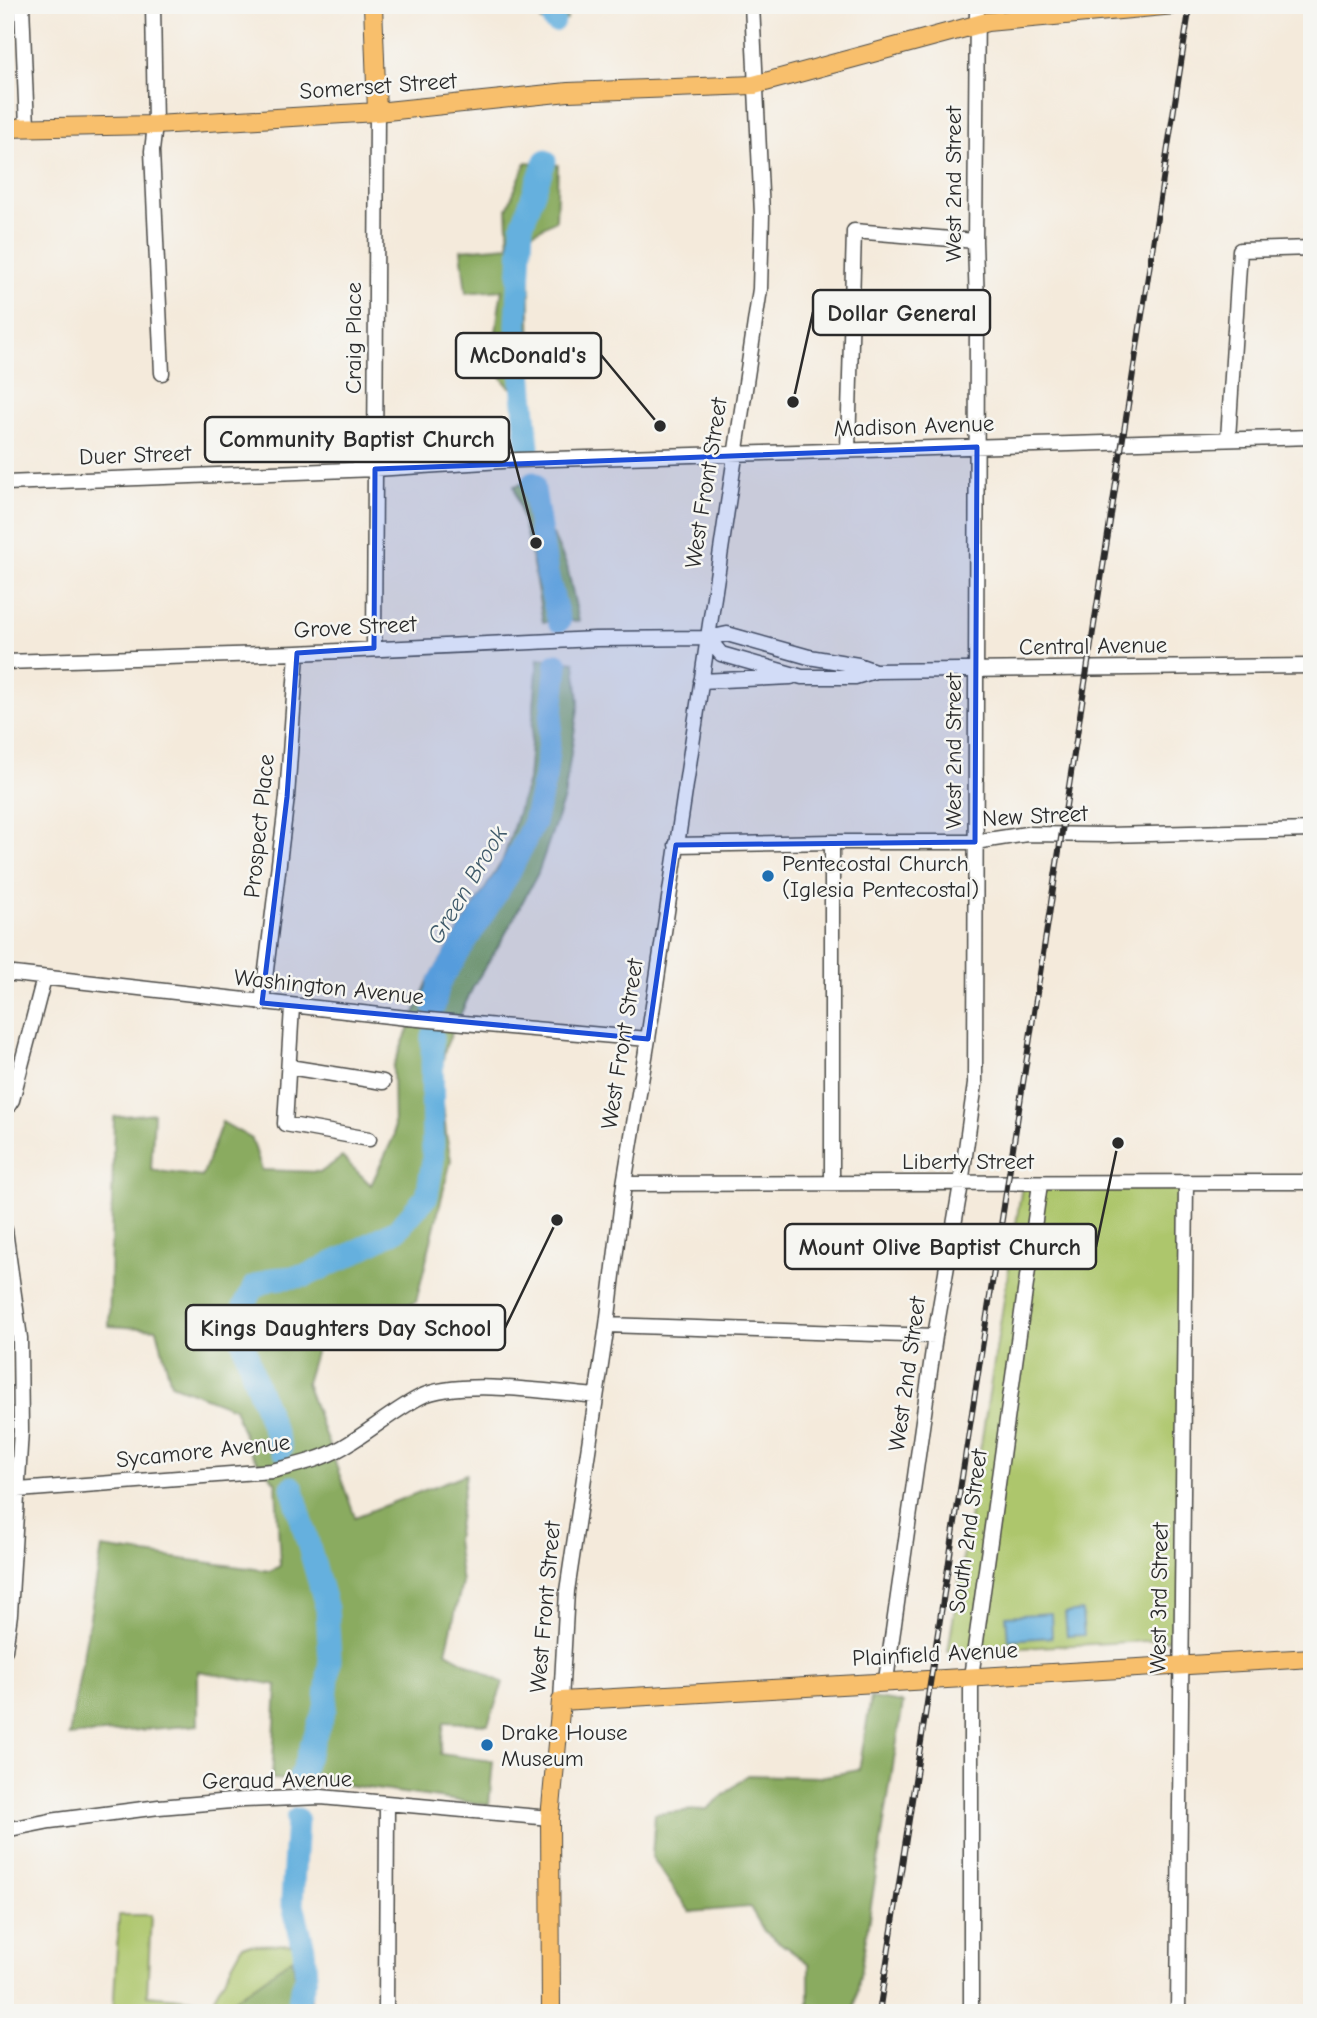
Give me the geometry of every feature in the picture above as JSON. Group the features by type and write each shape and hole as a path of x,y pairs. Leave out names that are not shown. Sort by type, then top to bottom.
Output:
{"main road":[{"path":"373,5 377,112"},
{"name":"Somerset Street","path":"5,128 155,125 377,112 568,92 754,85 977,25 1091,8 1175,5"},
{"name":"Plainfield Avenue","path":"561,1701 1312,1658"},
{"name":"West Front Street","path":"551,2013 550,1818 561,1701"}],"street":[{"path":"22,5 27,127"},
{"path":"153,5 155,125 152,151 162,373"},
{"name":"West Front Street","path":"561,1701 567,1591 607,1325 624,1184 760,289 762,214 752,5"},
{"name":"West 2nd Street","path":"886,1681 935,1336 975,1084 977,5"},
{"name":"Craig Place","path":"374,648 377,112"},
{"path":"848,450 855,232 975,241"},
{"path":"1228,439 1240,250 1312,248"},
{"name":"Madison Avenue","path":"518,460 1312,437"},
{"name":"Duer Street","path":"5,483 375,469 518,460"},
{"name":"Central Avenue","path":"875,671 858,665 809,657 727,634 708,638 721,654 802,677 855,677 875,671 1312,666"},
{"name":"Grove Street","path":"5,663 544,641 708,638"},
{"name":"Prospect Place","path":"262,1003 287,803 297,653"},
{"path":"701,681 802,677"},
{"name":"New Street","path":"676,845 975,842 1027,834 1108,835 1312,830"},
{"path":"832,842 832,1182"},
{"name":"Washington Avenue","path":"5,973 292,1007 648,1039"},
{"path":"5,1111 12,1100 44,978"},
{"path":"292,1007 285,1124 369,1139"},
{"path":"289,1067 383,1082"},
{"name":"Liberty Street","path":"624,1184 1312,1182"},
{"name":"West 3rd Street","path":"1178,2013 1186,1183"},
{"name":"South 2nd Street","path":"971,2013 971,1677 1040,1184"},
{"path":"5,1230 20,1338 21,1430 11,1491 10,1614 5,1650"},
{"path":"607,1325 935,1336"},
{"name":"Sycamore Avenue","path":"11,1491 272,1471 342,1448 420,1396 454,1388 520,1389 596,1396"},
{"name":"Geraud Avenue","path":"5,1830 50,1821 159,1807 321,1797 550,1818"},
{"path":"386,2013 387,1803"}],"highlighted area":[{"path":"977,447 975,842 676,845 648,1039 262,1003 287,797 297,653 374,648 375,469"}],"green space":[{"path":"541,5 567,5 567,20 541,21"},
{"path":"526,162 558,165 556,220 529,235 531,392 512,388 503,379 498,368 495,342 502,290 466,293 461,250 509,246 507,209"},
{"path":"538,480 544,516 567,566 579,621 543,622 531,553 514,486"},
{"path":"538,658 575,662 579,702 564,798 538,873 474,985 446,1046 440,1073 451,1160 416,1302 319,1339 306,1383 355,1517 466,1474 456,1540 462,1583 446,1652 503,1683 488,1724 444,1722 440,1754 493,1761 489,1805 325,1782 272,1779 277,1685 198,1671 198,1725 69,1736 102,1548 270,1571 280,1566 276,1483 250,1452 234,1408 171,1384 157,1329 109,1326 114,1117 154,1113 151,1170 202,1177 222,1122 252,1139 262,1170 321,1172 342,1157 371,1185 394,1136 393,1067 428,981 503,860 528,780"},
{"path":"1022,1186 1182,1187 1181,1639 948,1652"},
{"path":"871,1698 903,1703 854,2013 809,2013 809,1964 764,1931 750,1907 690,1912 652,1857 655,1814 707,1809 748,1775 820,1777 859,1770"},
{"path":"119,1915 151,1915 147,1995 212,2001 243,1945 311,1944 311,2010 308,2013 113,2013"},
{"path":"293,1958 297,1997 286,2013 215,2013"}],"water":[{"path":"1082,1611 1084,1635 1067,1636 1065,1613"},
{"path":"1051,1613 1052,1637 1008,1640 1006,1616"}],"waterway":[{"name":"Green Brook","path":"553,5 554,21"},
{"name":"Green Brook","path":"528,448 517,326 522,226 545,161"},
{"name":"Green Brook","path":"533,483 547,574 559,621"},
{"name":"Green Brook","path":"434,1006 439,983 509,873 534,822 545,778 557,664"},
{"name":"Green Brook","path":"281,1449 241,1335 244,1306 254,1287 272,1279 305,1276 398,1229 427,1196 433,1161 432,1036"},
{"name":"Green Brook","path":"292,1487 327,1609 330,1659 325,1708 300,1777"},
{"name":"Green Brook","path":"295,2013 306,1976 304,1949 292,1901 297,1819"}],"railway":[{"path":"879,2013 1190,5"}],"place":[{"name":"Dollar General","path":"793,402"},
{"name":"McDonald's","path":"660,426"},
{"name":"Community Baptist Church","path":"536,543"},
{"name":"Pentecostal Church (Iglesia Pentecostal)","path":"768,876"},
{"name":"Mount Olive Baptist Church","path":"1118,1143"},
{"name":"Kings Daughters Day School","path":"557,1220"},
{"name":"Drake House Museum","path":"487,1745"}]}
